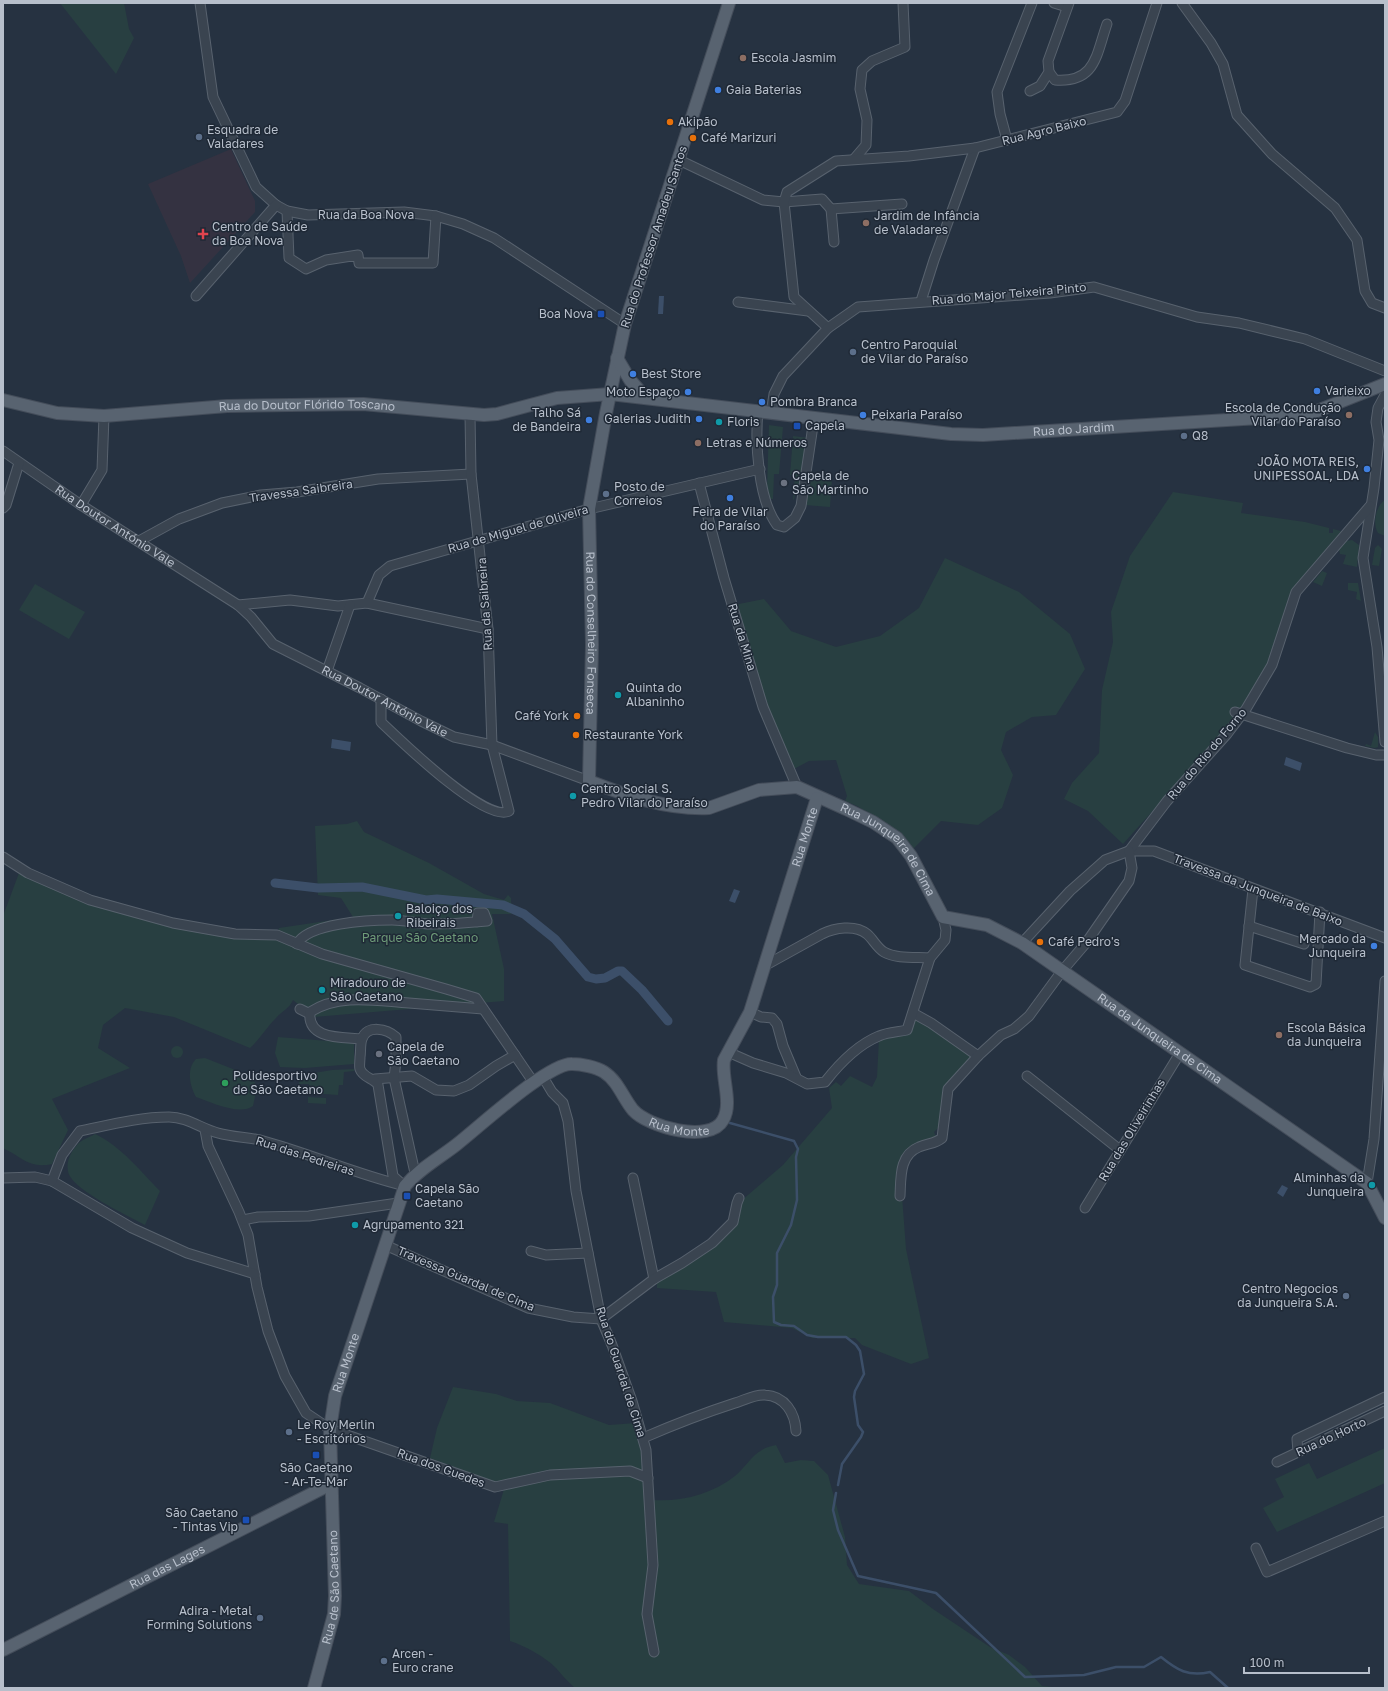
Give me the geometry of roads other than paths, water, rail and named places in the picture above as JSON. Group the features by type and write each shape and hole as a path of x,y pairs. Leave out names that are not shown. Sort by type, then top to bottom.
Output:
{"main road":[{"name":"Rua do Professor Amadeu Santos","path":"610,394 616,358 625,324 729,3"},
{"path":"616,358 630,380 646,398"},
{"name":"Rua do Jardim","path":"646,398 814,419 966,435 1307,415 1385,384"},
{"name":"Rua do Doutor Flórido Toscano","path":"3,400 57,413 104,416 227,406 363,404 470,415 497,414 569,396 610,394 646,398"},
{"name":"Rua do Conselheiro Fonseca","path":"588,782 592,645 589,509 610,394"},
{"name":"Rua Doutor António Vale","path":"588,782 621,794 670,806 700,808 709,808 767,788 797,787"},
{"path":"797,787 817,798"},
{"name":"Rua Junqueira de Cima","path":"817,798 873,822 897,838 911,856 943,918"},
{"name":"Rua Monte","path":"331,1484 330,1429 340,1377 404,1186 416,1173 455,1146 538,1080 567,1064 594,1068 610,1077 633,1111 644,1120 678,1131 703,1132 718,1127 724,1119 726,1102 723,1068 728,1052 750,1012 766,965 817,798"},
{"name":"Rua da Junqueira de Cima","path":"943,918 987,925 1022,943 1366,1183"},
{"path":"1366,1183 1385,1218"},
{"name":"Rua das Lages","path":"3,1650 331,1484"},
{"name":"Rua de São Caetano","path":"314,1688 334,1614 336,1596 331,1484"}],"street":[{"name":"Rua da Boa Nova","path":"200,3 213,97 256,187 276,205 287,211 308,215 404,212 436,216 463,224 494,238 625,324"},
{"path":"828,328 808,311 794,296 784,203 787,192 836,161 854,159 866,145 867,120 860,89 862,70 872,61 905,47 903,3"},
{"path":"1007,140 1000,114 997,92 1032,3"},
{"path":"1030,91 1040,86 1048,72 1048,61 1068,5 1054,3"},
{"name":"Rua Agro Baixo","path":"854,159 909,156 976,148 1116,112 1125,101 1157,3"},
{"path":"1182,3 1211,43 1223,64 1237,115 1272,154 1335,208 1357,240 1365,291 1372,303 1385,308"},
{"path":"1048,72 1055,80 1069,81 1082,76 1090,70 1107,24"},
{"path":"921,302 934,260 976,148"},
{"path":"679,160 763,200 784,203 822,199 831,209 834,242"},
{"path":"831,209 902,204"},
{"path":"196,296 276,205"},
{"path":"287,211 289,258 306,269 326,260 358,254 359,263 433,263 436,216"},
{"name":"Rua do Major Teixeira Pinto","path":"771,413 774,394 783,376 828,328 858,307 1050,293 1094,287 1197,317 1240,323 1304,339 1385,371"},
{"path":"738,302 808,311"},
{"path":"1385,395 1378,408 1376,422 1379,440 1374,488 1370,506 1357,536 1363,558 1365,582 1376,647 1385,742"},
{"path":"758,411 756,437 760,469 771,517 777,525 784,527 795,518 801,506 814,419"},
{"name":"Rua da Saibreira","path":"381,699 381,722 421,759 471,800 500,813 509,812 492,746 488,629 480,540 471,474 470,415"},
{"path":"81,505 102,470 104,416"},
{"name":"Rua Doutor António Vale","path":"3,451 81,505 238,605 251,617 273,644 454,737 492,746 588,782"},
{"path":"3,508 6,506 19,463"},
{"name":"Rua de Miguel de Oliveira","path":"367,603 379,575 390,566 589,509 760,469"},
{"name":"Travessa Saibreira","path":"139,541 179,519 222,503 261,495 311,490 378,479 471,474"},
{"name":"Rua da Mina","path":"699,483 724,578 763,707 797,787"},
{"name":"Rua do Rio do Forno","path":"1129,851 1167,801 1227,734 1239,713 1272,665 1296,592 1357,536 1370,506"},
{"path":"238,605 290,600 316,604 350,605 367,603 488,629"},
{"path":"327,671 350,605"},
{"path":"1376,647 1385,655"},
{"path":"1239,713 1347,748 1376,755 1385,755"},
{"path":"900,1196 902,1172 906,1157 919,1147 936,1143 942,1138 948,1089 978,1056 1001,1035 1014,1029 1029,1016 1062,971 1086,943 1129,881 1132,868 1129,851 1105,860 1070,891 1022,943"},
{"name":"Travessa da Junqueira de Baixo","path":"1129,851 1154,851 1253,889 1320,912 1385,938"},
{"name":"Rua do Guardal de Cima","path":"3,857 28,873 90,900 173,923 235,934 277,935 322,954 446,988 476,998 515,1055 538,1080 563,1103 568,1121 576,1191 600,1319 612,1345 632,1401 646,1450 653,1565 647,1614 654,1652"},
{"path":"1253,889 1245,965 1310,987 1316,984 1320,912"},
{"path":"728,1052 752,1063 796,1077 807,1084 825,1082 841,1062 864,1045 880,1036 907,1030 930,958 945,940 946,930 943,918"},
{"path":"297,944 300,938 311,931 363,922 392,920 429,924 477,922"},
{"path":"1249,926 1304,944"},
{"path":"766,965 822,934 841,928 860,930 866,934 883,952 888,954 930,958"},
{"path":"1366,1183 1382,1084 1385,981"},
{"path":"361,1039 323,1035 314,1028 309,1018 310,1014 317,1007 341,1001 372,999 483,1009"},
{"path":"300,1009 310,1014"},
{"path":"750,1012 761,1017 772,1018 777,1024 783,1046 796,1077"},
{"path":"913,1013 931,1023 978,1056"},
{"path":"416,1173 394,1078 396,1037 386,1030 372,1030 365,1032 361,1039 360,1069 363,1074 374,1079 394,1078 412,1076 436,1090 454,1091 469,1085 515,1055"},
{"name":"Rua das Oliveirinhas","path":"1085,1208 1180,1053"},
{"path":"1026,1076 1120,1150"},
{"path":"374,1079 378,1085 393,1176 404,1186"},
{"name":"Rua das Pedreiras","path":"52,1181 62,1155 80,1131 141,1119 171,1117 192,1122 206,1130 224,1135 259,1140 371,1178 404,1186"},
{"name":"Rua dos Guedes","path":"206,1130 208,1146 243,1220 248,1235 268,1331 285,1376 306,1413 330,1429 495,1487 550,1475 630,1471 648,1478"},
{"path":"3,1178 35,1177 52,1181 132,1228 187,1253 256,1274"},
{"path":"634,1178 654,1279"},
{"path":"600,1319 654,1279 712,1243 733,1222 736,1203 740,1198"},
{"path":"243,1220 258,1217 315,1215 398,1202"},
{"name":"Travessa Guardal de Cima","path":"385,1245 528,1308 573,1318 600,1319"},
{"path":"531,1251 546,1255 588,1253"},
{"path":"642,1438 708,1412 759,1395 777,1398 790,1407 796,1421 796,1431"},
{"path":"1298,1452 1297,1439 1385,1398"},
{"name":"Rua do Horto","path":"1277,1462 1385,1411"},
{"path":"1256,1548 1267,1572 1385,1521"}],"water":[{"path":"659,296 664,296 663,314 658,314"},
{"path":"332,739 351,742 350,751 331,748"},
{"path":"1286,757 1302,763 1300,771 1284,765"},
{"path":"734,889 740,891 735,903 729,901"},
{"path":"1282,1185 1288,1188 1283,1197 1277,1193"}],"waterway":[{"path":"275,883 318,888 362,887 426,900 437,899 503,905 524,914 555,939 588,977 596,979 605,978 618,971 622,971 642,990 668,1021"},
{"path":"730,1123 794,1141 798,1149 796,1157 797,1200 791,1225 777,1253 777,1285 773,1297 774,1322 781,1325 794,1326 807,1335 818,1337 846,1337 856,1345 860,1351 864,1374 855,1391 854,1397 858,1425 863,1432 842,1464 838,1485"},
{"path":"836,1493 833,1510 838,1530 858,1576 936,1593 1025,1677 1084,1675 1116,1667 1144,1667 1161,1657 1172,1666 1189,1673 1195,1674 1210,1672 1228,1688"}],"place":[{"name":"Escola Jasmim","path":"743,58"},
{"name":"Gaia Baterias","path":"718,90"},
{"name":"Akipão","path":"670,122"},
{"name":"Esquadra de Valadares","path":"199,137"},
{"name":"Café Marizuri","path":"693,138"},
{"name":"Jardim de Infância de Valadares","path":"866,223"},
{"name":"Centro de Saúde da Boa Nova","path":"203,234"},
{"name":"Boa Nova","path":"601,314"},
{"name":"Centro Paroquial de Vilar do Paraíso","path":"853,352"},
{"name":"Best Store","path":"633,374"},
{"name":"Varieixo","path":"1317,391"},
{"name":"Moto Espaço","path":"688,392"},
{"name":"Pombra Branca","path":"762,402"},
{"name":"Peixaria Paraíso","path":"863,415"},
{"name":"Escola de Condução Vilar do Paraíso","path":"1349,415"},
{"name":"Galerias Judith","path":"699,419"},
{"name":"Talho Sá de Bandeira","path":"589,420"},
{"name":"Floris","path":"719,422"},
{"name":"Capela","path":"797,426"},
{"name":"Q8","path":"1184,436"},
{"name":"Letras e Números","path":"698,443"},
{"name":"JOÃO MOTA REIS, UNIPESSOAL, LDA","path":"1367,469"},
{"name":"Capela de São Martinho","path":"784,483"},
{"name":"Posto de Correios","path":"606,494"},
{"name":"Feira de Vilar do Paraíso","path":"730,498"},
{"name":"Quinta do Albaninho","path":"618,695"},
{"name":"Café York","path":"577,716"},
{"name":"Restaurante York","path":"576,735"},
{"name":"Centro Social S. Pedro Vilar do Paraíso","path":"573,796"},
{"name":"Baloiço dos Ribeirais","path":"398,916"},
{"name":"Café Pedro's","path":"1040,942"},
{"name":"Mercado da Junqueira","path":"1374,946"},
{"name":"Miradouro de São Caetano","path":"322,990"},
{"name":"Escola Básica da Junqueira","path":"1279,1035"},
{"name":"Capela de São Caetano","path":"379,1054"},
{"name":"Polidesportivo de São Caetano","path":"225,1083"},
{"name":"Alminhas da Junqueira","path":"1372,1185"},
{"name":"Capela São Caetano","path":"407,1196"},
{"name":"Agrupamento 321","path":"355,1225"},
{"name":"Centro Negocios da Junqueira S.A.","path":"1346,1296"},
{"name":"Le Roy Merlin - Escritórios","path":"289,1432"},
{"name":"São Caetano - Ar-Te-Mar","path":"316,1455"},
{"name":"São Caetano - Tintas Vip","path":"246,1520"},
{"name":"Adira - Metal Forming Solutions","path":"260,1618"},
{"name":"Arcen - Euro crane","path":"384,1661"}],"park label":[{"name":"Parque São Caetano","path":"420,938"}]}
